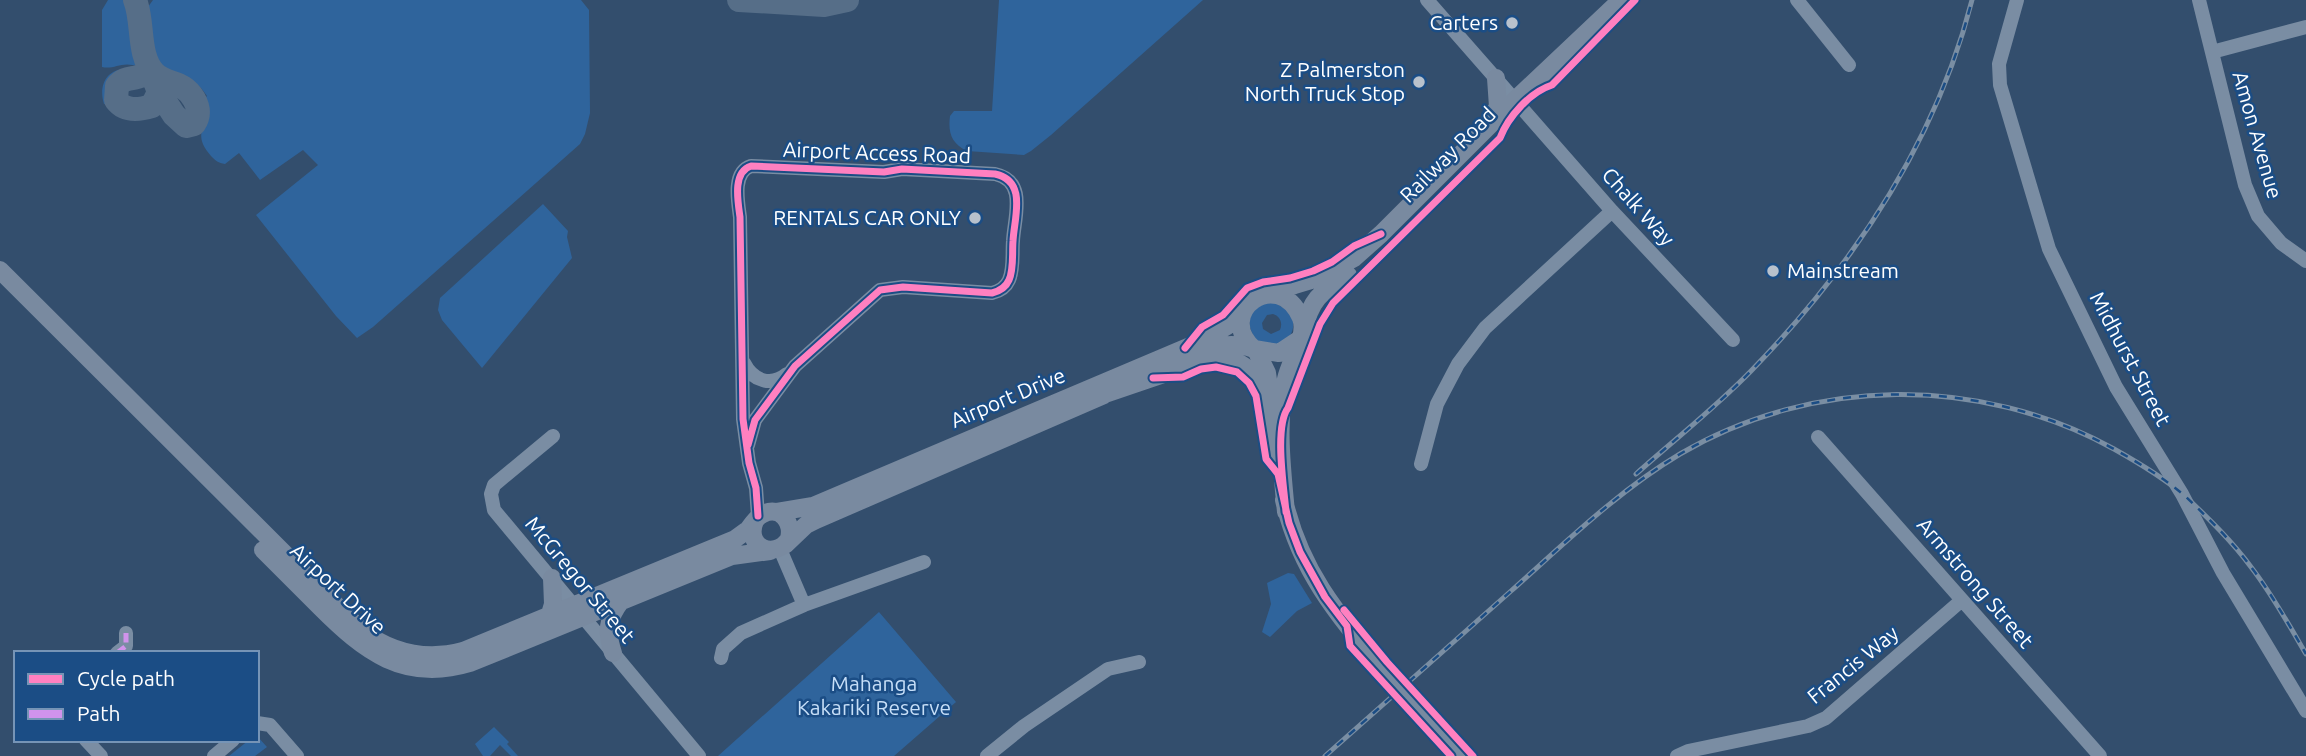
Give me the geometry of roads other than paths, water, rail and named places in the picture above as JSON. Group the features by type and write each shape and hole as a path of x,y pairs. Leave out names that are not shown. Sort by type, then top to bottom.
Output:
{"main road":[{"name":"Railway Road","path":"1286,512 1282,403 1288,370 1309,309 1318,295 1370,256 1622,0"},
{"path":"1429,185 1452,156 1493,115 1498,107 1496,78"},
{"name":"Railway Road","path":"1249,302 1260,292 1305,283 1345,264 1381,234 1429,185 1518,104"},
{"name":"Airport Drive","path":"0,270 370,637 408,653 436,656 476,646 550,614 621,601 732,556 780,548 806,525 816,520 1212,347 1231,344 1255,350"},
{"name":"Airport Drive","path":"0,287 344,631 377,656 417,668 458,667 734,539 766,515 805,509 1202,341 1227,326 1249,302"},
{"path":"1269,294 1287,300 1302,321 1302,335 1279,353 1255,350 1242,332 1241,323 1249,302 1259,295 1269,294"},
{"name":"Railway Road","path":"1255,350 1267,373 1271,390 1278,474 1286,512 1300,552 1325,597 1460,756"},
{"path":"1105,394 1205,360 1236,363 1251,373 1261,386 1278,474"},
{"path":"766,515 783,515 790,526 789,539 780,548 762,548 753,539 752,526 766,515"},
{"path":"550,614 553,604 552,578"},
{"path":"613,653 607,630 608,621 621,601"}],"street":[{"name":"Chalk Way","path":"1427,0 1612,211 1733,340"},
{"path":"1797,0 1849,65"},
{"name":"Midhurst Street","path":"2017,0 1999,64 2000,85 2049,249 2116,387 2182,494 2223,573 2306,711"},
{"name":"Amon Avenue","path":"2199,0 2245,185 2258,216 2281,243 2306,261"},
{"path":"2212,52 2306,27"},
{"name":"Airport Access Road","path":"748,445 755,420 795,366 876,293 884,289 903,287 992,293 1003,288 1011,275 1016,223 1016,195 1012,183 995,174 902,169 884,172 751,166 745,168 739,177 738,203 744,363 743,419 750,470 766,515"},
{"path":"1421,464 1437,404 1458,363 1485,328 1612,211"},
{"path":"744,363 755,377 768,382 783,378 795,366"},
{"name":"McGregor Street","path":"553,436 494,485 491,495 494,510 699,756"},
{"name":"Armstrong Street","path":"1818,437 2100,756"},
{"path":"780,548 804,604"},
{"path":"720,658 723,649 741,633 804,604 924,562"},
{"name":"Francis Way","path":"1677,756 1688,751 1808,726 1826,718 1962,600"},
{"path":"120,651 126,646 126,633"},
{"path":"987,756 1024,726 1108,669 1139,662"},
{"path":"259,723 270,725 297,756"},
{"path":"88,742 101,756"},
{"path":"214,756 231,742"}],"railway":[{"path":"1636,474 1751,371 1788,331 1856,245 1913,152 1956,52 1972,0"},
{"path":"1325,756 1592,518 1635,484 1680,454 1731,428 1785,410 1840,399 1897,394 1953,397 2008,408 2062,425 2114,449 2177,489 2220,530 2259,577 2306,654"}],"place":[{"name":"Carters","path":"1512,23"},
{"name":"Z Palmerston North Truck Stop","path":"1419,82"},
{"name":"RENTALS CAR ONLY","path":"975,218"},
{"name":"Mainstream","path":"1773,271"}],"park label":[{"name":"Mahanga Kakariki Reserve","path":"874,696"}]}
